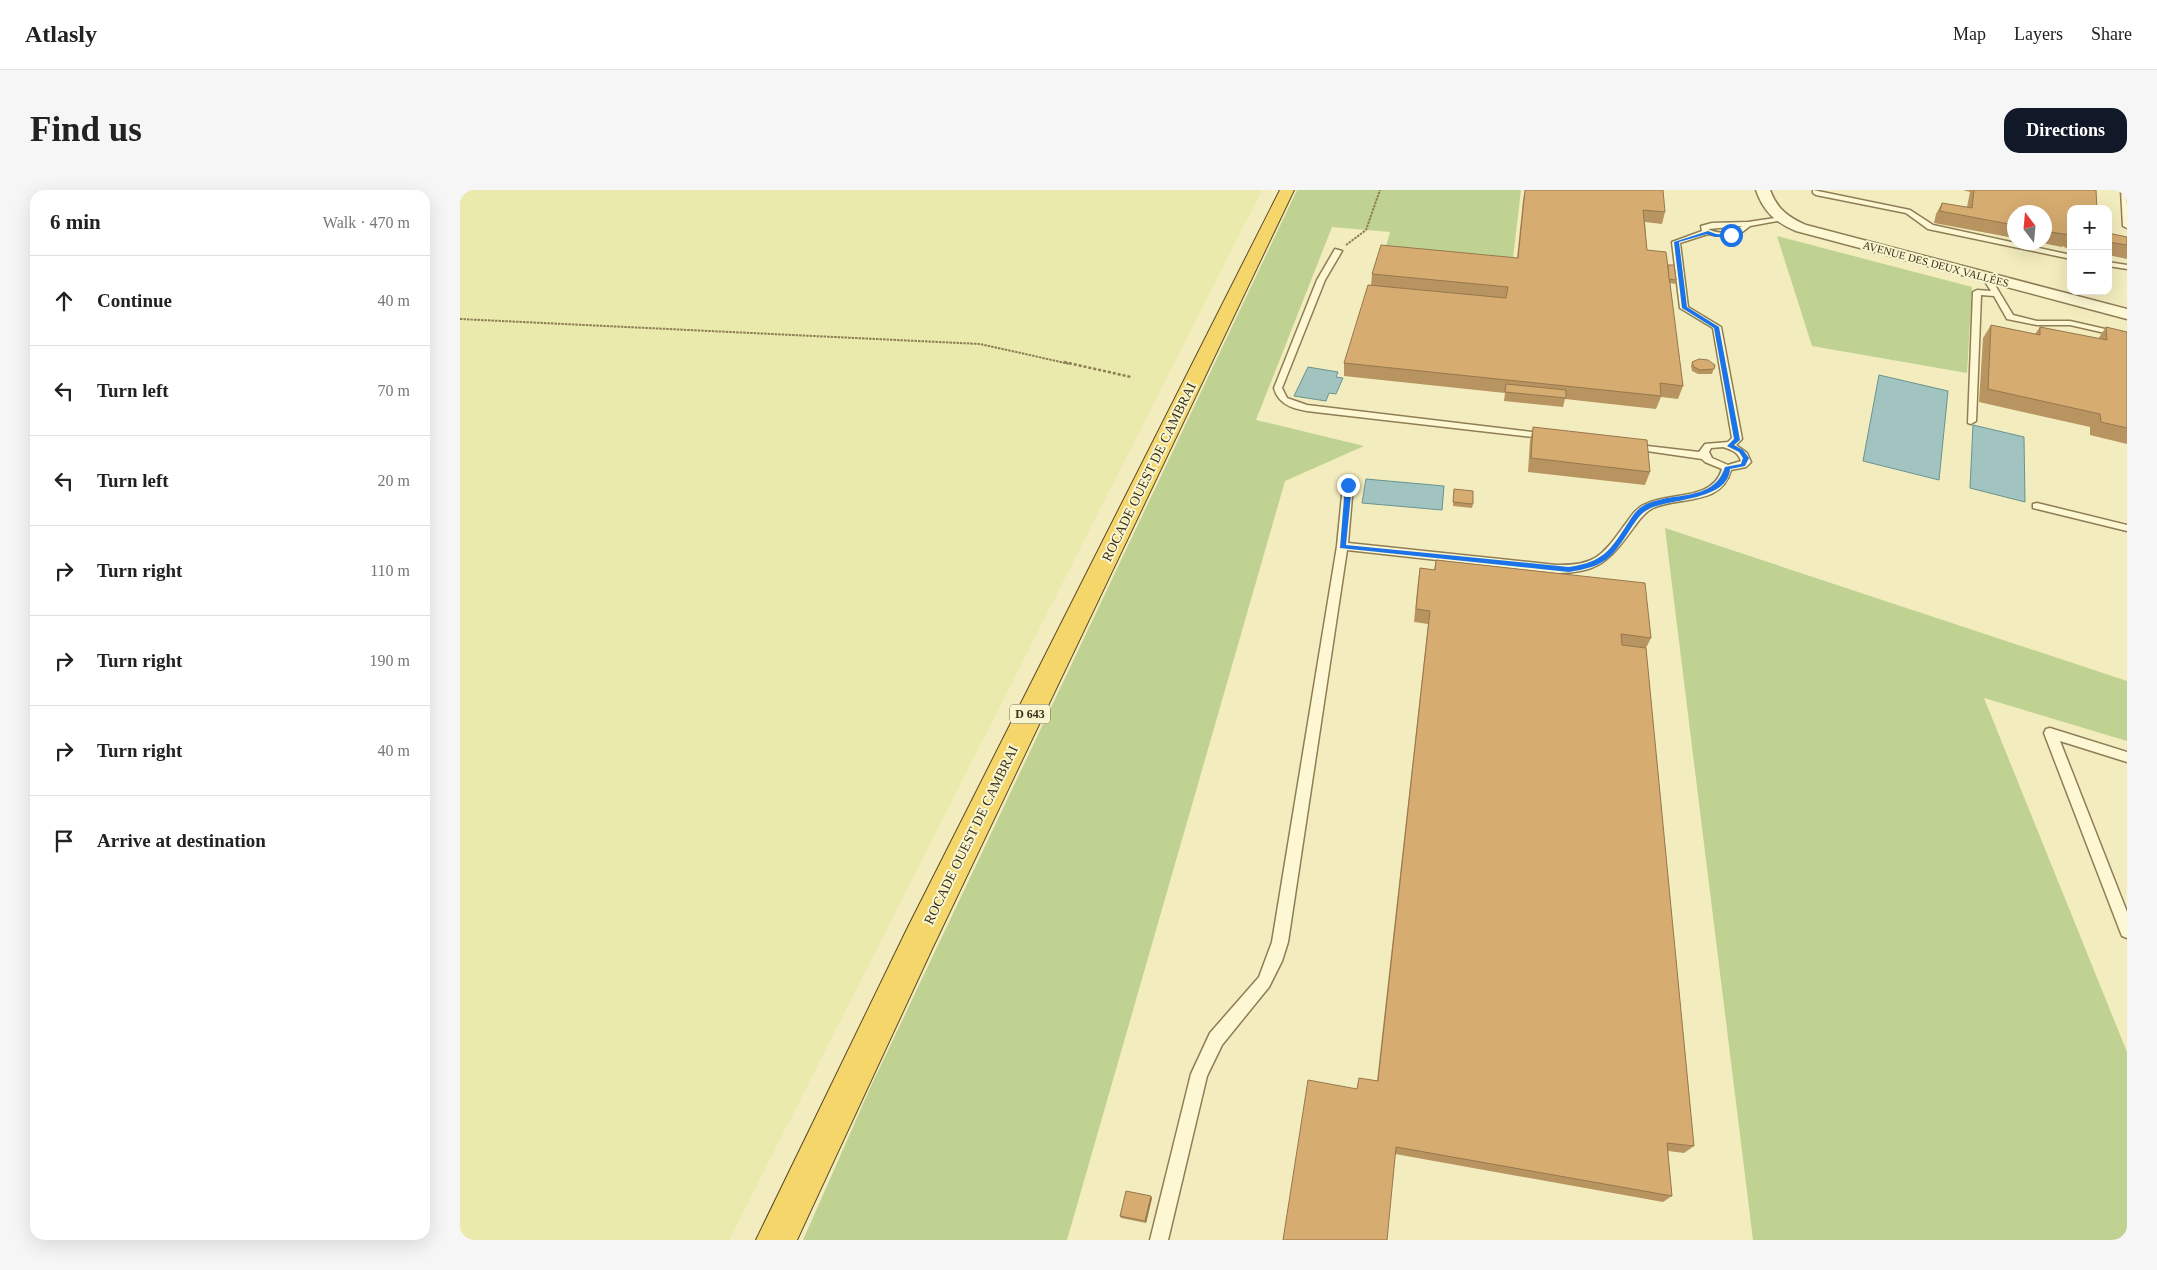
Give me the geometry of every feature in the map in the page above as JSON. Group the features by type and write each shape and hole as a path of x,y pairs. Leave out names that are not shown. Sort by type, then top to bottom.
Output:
{"highway":[{"name":"ROCADE OUEST DE CAMBRAI","path":"776,1240 920,938 1287,190"}],"street":[{"path":"1764,190 1768,205 1781,219"},
{"name":"AVENUE DES DEUX VALLÉES","path":"1781,219 1813,232 2127,314"}],"lane":[{"path":"1816,190 1816,193 1908,211 1931,226 2067,256"},
{"path":"2124,190 2127,226"},
{"path":"1748,224 1742,230 1731,235 1715,235 1704,228 1712,224 1748,224 1781,219"},
{"path":"1708,232 1676,242 1684,308 1717,327 1737,440 1730,446"},
{"path":"1338,251 1321,280 1278,388 1282,398 1298,406 1329,411 1556,438"},
{"path":"2112,265 2127,268"},
{"path":"1986,277 2010,317 2037,323 2070,323 2127,336"},
{"path":"1971,422 1977,292 1996,294"},
{"path":"1624,445 1705,456 1713,464 1727,468 1739,467 1746,462 1741,451 1730,446 1712,445 1705,449 1705,456"},
{"path":"1342,546 1556,569 1578,569 1596,563 1612,552 1638,512 1660,501 1690,497 1708,492 1722,481 1727,468"},
{"path":"1159,1240 1199,1074 1206,1056 1216,1039 1264,982 1280,942 1342,546 1348,485"},
{"path":"2037,506 2127,528"},
{"path":"2127,756 2050,733 2127,931"}],"path":[{"path":"1338,251 1366,230 1380,190"},
{"path":"460,319 980,344 1131,377"}],"green space":[{"path":"460,190 1262,190 729,1240 460,1240"},
{"path":"1297,190 1521,190 1513,258 1386,246 1390,232 1332,227 1256,420 1364,446 1285,481 1067,1240 803,1240 871,1086"},
{"path":"1777,236 1972,287 1967,373 1812,346"},
{"path":"1665,528 2127,681 2127,741 1984,698 2127,1052 2127,1240 1753,1240"}],"water":[{"path":"1308,367 1338,372 1336,377 1343,378 1336,394 1329,393 1326,401 1294,396"},
{"path":"1879,375 1948,391 1939,480 1863,461"},
{"path":"1973,425 2024,437 2025,502 1970,488"},
{"path":"1366,479 1444,486 1442,510 1362,503"}],"building":[{"path":"1525,190 1663,190 1665,212 1643,210 1647,250 1666,252 1683,386 1660,383 1661,396 1344,363 1368,285 1506,298 1508,287 1372,274 1381,245 1518,258"},
{"path":"1974,190 2096,190 2097,205 2067,205 2067,235 2052,232 2052,205 2007,205 2007,224 1940,211 1942,203 1972,208"},
{"path":"2112,234 2127,237 2127,245 2112,243"},
{"path":"1668,265 1674,265 1676,280 1669,279"},
{"path":"1991,325 2040,335 2040,327 2107,340 2106,327 2127,332 2127,428 2101,422 2100,414 1988,389"},
{"path":"1699,359 1708,360 1715,365 1714,369 1700,370 1694,367 1692,362"},
{"path":"1506,384 1566,390 1566,398 1505,392"},
{"path":"1533,427 1647,440 1650,472 1531,458"},
{"path":"1454,489 1473,491 1473,504 1453,502"},
{"path":"1436,560 1645,583 1651,638 1621,634 1622,645 1646,648 1694,1146 1667,1143 1672,1196 1396,1147 1387,1240 1283,1240 1308,1080 1357,1089 1359,1078 1378,1081 1430,611 1416,609 1420,568 1435,570"},
{"path":"1126,1191 1151,1196 1145,1221 1120,1216"}],"route":[{"path":"1348,485 1342,546 1569,570 1588,566 1604,559 1612,552 1638,512 1645,508 1660,501 1690,497 1708,492 1722,481 1727,468 1743,465 1746,462 1746,458 1741,451 1730,446 1737,440 1717,327 1684,308 1676,242 1708,232 1722,236 1731,235"}]}
